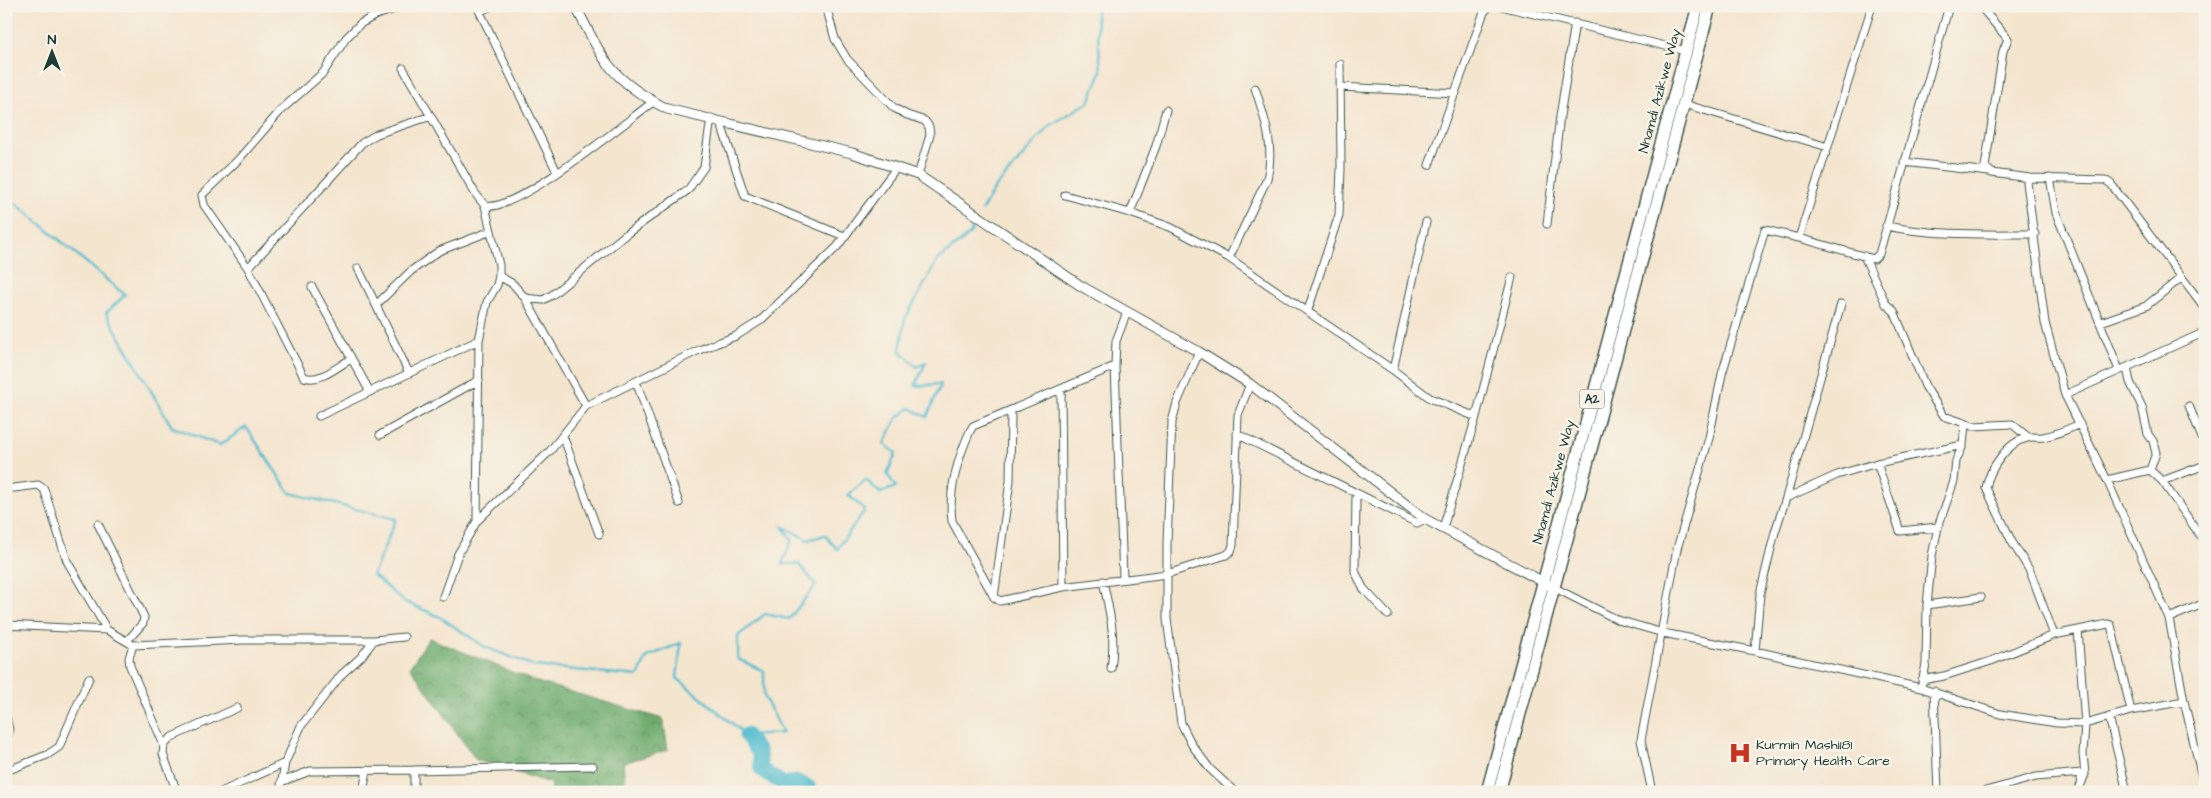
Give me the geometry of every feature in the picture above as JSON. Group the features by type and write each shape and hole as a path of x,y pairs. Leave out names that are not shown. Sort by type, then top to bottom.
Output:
{"highway":[{"name":"Nnamdi Azikwe Way","path":"1487,792 1698,6"},
{"name":"Nnamdi Azikwe Way","path":"1499,792 1710,6"}],"street":[{"path":"352,359 317,378 310,379 304,377 248,268 204,205 202,195 238,160 282,109 323,73 346,38 360,24 376,15 405,6"},
{"path":"491,6 479,9 557,172"},
{"path":"575,6 609,64 637,92 653,102 667,109 852,153 918,175 1081,286 1199,352 1250,384 1425,519 1542,582 1618,620 1662,633 1755,651 1934,691 2000,714 2057,723 2085,724 2131,711 2184,701"},
{"path":"826,6 835,39 847,59 894,108 907,116 925,121 930,127 930,135 918,175"},
{"path":"1429,165 1484,12 1490,6"},
{"path":"1501,6 1521,8 1686,51"},
{"path":"1799,238 1872,6"},
{"path":"1652,792 1642,740 1677,549 1709,438 1722,374 1766,230 1877,258 1949,6"},
{"path":"1980,6 2008,39 2003,51 1985,167 1989,172"},
{"path":"1547,224 1560,116 1575,23"},
{"path":"1308,310 1339,215 1341,170 1340,64"},
{"path":"403,68 485,206 499,265 500,276 487,302 479,340 477,521"},
{"path":"1340,87 1456,93"},
{"path":"1228,258 1267,179 1270,167 1268,131 1256,88"},
{"path":"485,206 492,208 511,201 537,187 653,102"},
{"path":"1684,104 1828,146"},
{"path":"1130,212 1156,146 1166,110"},
{"path":"248,268 362,143 377,134 431,116"},
{"path":"715,119 745,196 844,236"},
{"path":"525,298 543,300 552,295 625,235 688,190 704,167 715,119"},
{"path":"1904,162 2030,178 2105,180 2205,308"},
{"path":"443,597 458,554 477,521 544,457 586,406 699,350 750,329 837,247 896,168"},
{"path":"2030,178 2027,182 2045,323 2065,395 2107,480 2169,618 2184,701 2205,790"},
{"path":"2050,178 2056,212 2119,370"},
{"path":"1065,195 1130,212 1170,226 1228,258 1308,310 1430,398 1476,417"},
{"path":"1393,370 1426,222"},
{"path":"1886,226 1915,232 2035,234"},
{"path":"376,305 411,271 439,251 491,231"},
{"path":"1864,256 1886,304 1894,311 1925,386 1944,416 1965,424 1988,426 2012,424 2028,437"},
{"path":"358,268 409,373"},
{"path":"500,276 513,284 525,298 586,406"},
{"path":"1443,528 1476,417 1512,277"},
{"path":"2101,322 2146,306 2182,277"},
{"path":"312,287 370,392"},
{"path":"1755,651 1760,594 1775,532 1841,304"},
{"path":"1123,578 1115,366 1116,341 1127,312"},
{"path":"2065,395 2119,370 2147,360 2205,332"},
{"path":"319,416 479,340"},
{"path":"1199,352 1177,403 1172,422 1167,620 1181,723 1192,745 1210,770 1234,792"},
{"path":"1115,366 1011,412 973,426 970,431 955,476 950,509 952,520 994,597 1000,601 1062,587 1167,574 1226,556 1231,551 1239,410 1250,384"},
{"path":"2119,370 2127,368 2130,382 2142,407 2148,434 2153,441 2156,454 2150,470"},
{"path":"380,435 478,380"},
{"path":"636,381 679,502"},
{"path":"1061,389 1062,587"},
{"path":"2189,406 2205,445"},
{"path":"994,597 1010,481 1011,412"},
{"path":"1920,688 1926,664 1927,605 1932,556 1938,527 1954,481 1956,461 1963,445 1965,424"},
{"path":"2054,635 2030,571 2012,542 1986,488 1987,479 2010,447 2028,437 2056,434 2080,424"},
{"path":"1237,434 1417,523 1425,519"},
{"path":"563,436 599,534"},
{"path":"1786,498 1837,476 1877,463 1963,445"},
{"path":"1877,463 1900,531 1938,527"},
{"path":"2162,481 2205,465"},
{"path":"2107,480 2150,470"},
{"path":"2150,470 2162,481 2200,535 2205,534"},
{"path":"6,489 38,485 44,488 67,561 107,630"},
{"path":"1356,494 1355,571 1362,588 1388,615"},
{"path":"98,524 144,617 143,624 130,643 130,666 164,745 163,754 177,792"},
{"path":"1103,581 1114,630 1111,669"},
{"path":"1927,605 1982,597"},
{"path":"2169,618 2205,603"},
{"path":"1922,680 1944,676 1991,661 2054,635 2108,624 2111,625 2131,711"},
{"path":"6,625 107,630 130,643 404,638"},
{"path":"2078,630 2085,724 2085,774 2078,792"},
{"path":"280,792 285,763 302,726 342,674 361,657 374,640"},
{"path":"6,771 47,755 59,748 89,678"},
{"path":"1934,691 1938,792"},
{"path":"164,745 172,737 237,708"},
{"path":"6,715 9,731 6,739"},
{"path":"2109,717 2127,792"},
{"path":"2197,754 2205,751"},
{"path":"221,792 285,763"},
{"path":"281,782 310,771 593,766"},
{"path":"363,792 367,770"},
{"path":"414,770 414,792"},
{"path":"1982,792 2036,777 2082,773 2078,792"}],"green space":[{"path":"429,638 534,681 663,719 668,750 623,763 626,792 551,792 550,783 476,760 410,667"}],"waterway":[{"path":"982,210 995,188 1049,126 1089,102 1101,71 1096,14 1098,6"},
{"path":"6,195 125,295 106,313 172,427 220,445 246,427 290,493 396,519 373,575 403,601 440,617 485,647 534,666 638,676 647,657 681,643 677,678 746,735 783,733 764,696 764,671 738,659 738,636 765,614 789,619 816,585 799,564 782,564 792,540 782,526 808,540 825,535 837,549 865,510 848,495 866,480 880,493 896,487 887,474 896,453 884,444 897,418 910,408 927,417 941,384 915,386 926,362 917,367 900,350 905,319 937,261 970,234 973,226"},
{"path":"746,735 759,753 761,769 783,784 798,782 808,787 807,792"}],"place":[{"name":"Kurmin Mashi181 Primary Health Care","path":"1740,753"}]}
